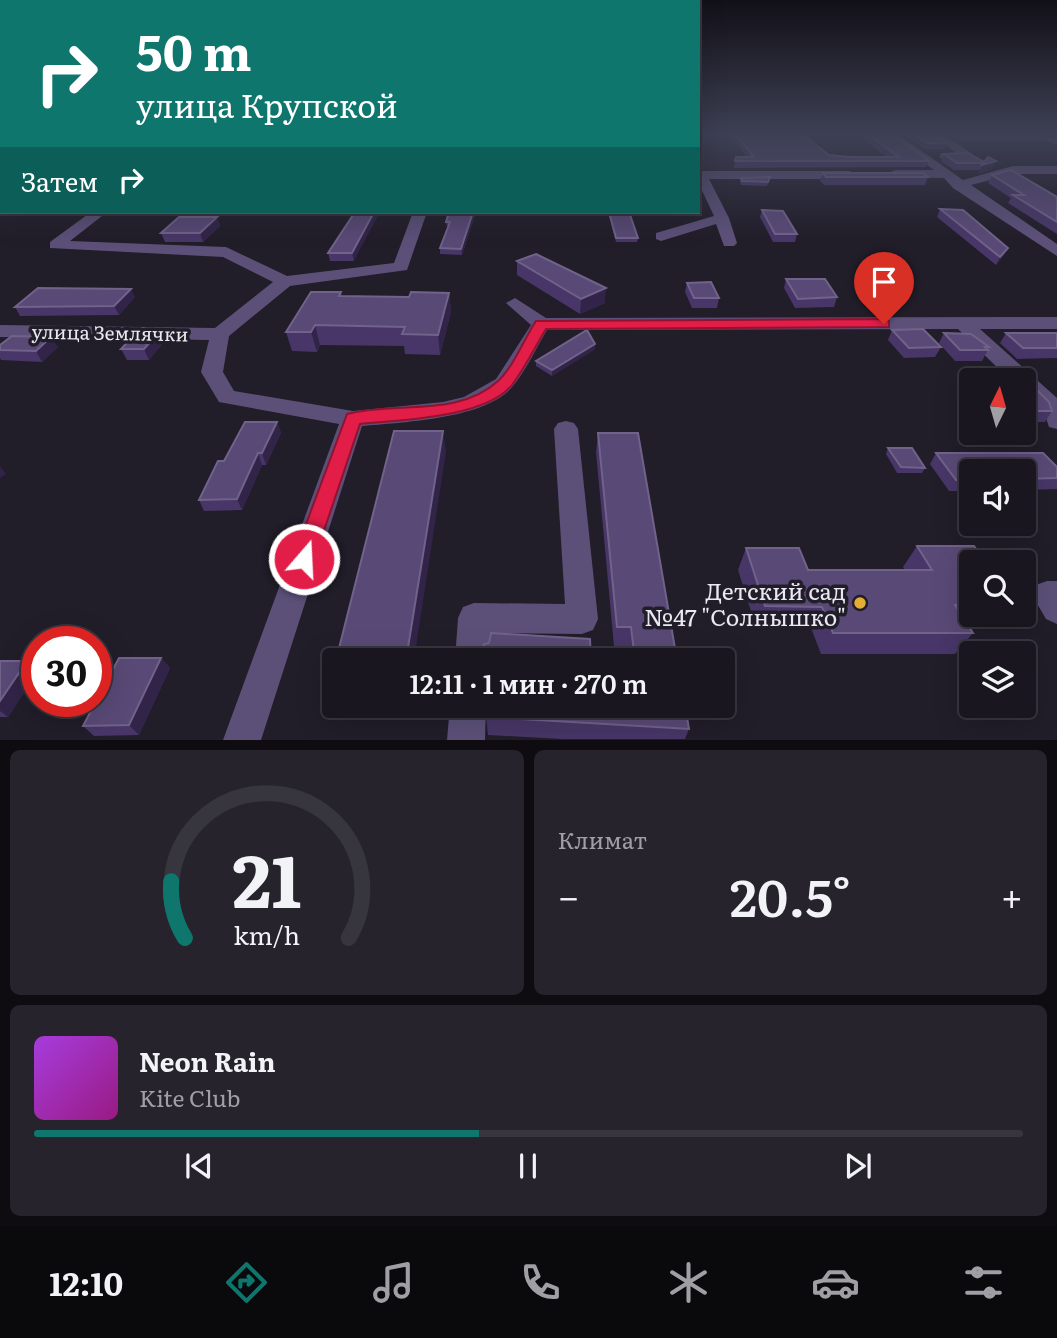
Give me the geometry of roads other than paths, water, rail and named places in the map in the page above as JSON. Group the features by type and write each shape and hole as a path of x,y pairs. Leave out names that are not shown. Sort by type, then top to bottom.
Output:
{"street":[{"path":"940,170 958,185 1057,251"},
{"path":"958,185 1013,170 1057,170"},
{"path":"729,243 723,218 700,175 946,174"},
{"path":"97,214 55,245 226,252 285,281"},
{"path":"419,214 401,267 285,281 220,334 212,372 227,397 353,419 443,410 472,402 504,384 541,324"},
{"path":"661,236 723,218"},
{"path":"1041,240 1057,239"},
{"path":"515,303 541,324 1057,323"},
{"path":"963,323 1010,368"},
{"name":"улица Землячки","path":"0,331 220,334"},
{"path":"1036,392 1055,410 1057,421"},
{"path":"242,740 353,419"},
{"path":"472,648 474,618 582,619 566,429"},
{"path":"1057,595 1046,595 1057,609"},
{"path":"466,740 467,718"}],"place":[{"name":"Детский сад №47 \"Солнышко\"","path":"860,603"}]}
